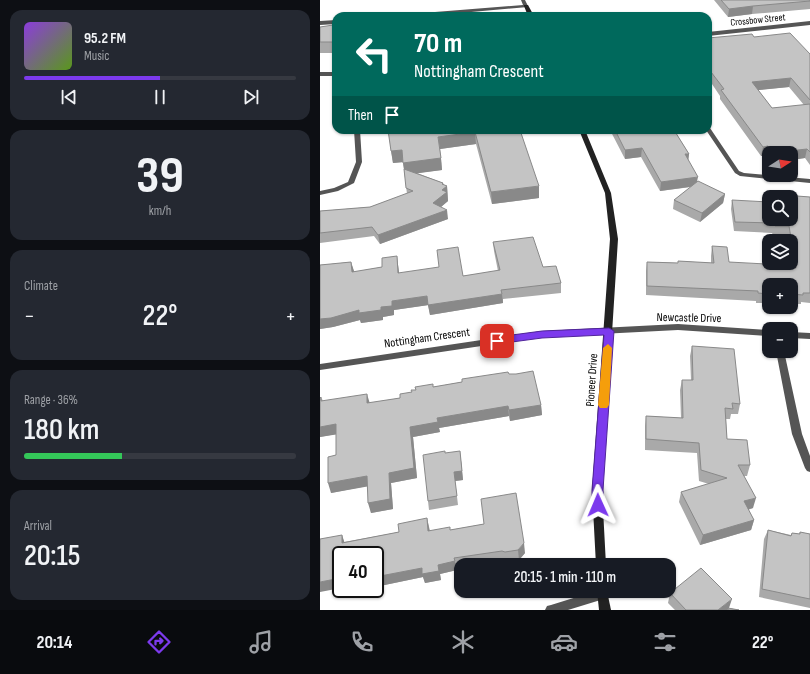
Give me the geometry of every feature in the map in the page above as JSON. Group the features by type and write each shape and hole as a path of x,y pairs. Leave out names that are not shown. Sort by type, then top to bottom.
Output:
{"street":[{"path":"523,0 529,12"},
{"path":"456,12 526,6"},
{"path":"320,23 332,22"},
{"name":"Crossbow Street","path":"712,34 809,25"},
{"path":"320,74 332,74"},
{"path":"320,193 336,190 351,183 359,162 357,134"},
{"name":"Pioneer Drive","path":"584,134 608,193 614,239 609,331 597,490 601,558"},
{"path":"711,134 737,172 742,175 810,181"},
{"name":"Newcastle Drive","path":"609,331 678,327 762,333"},
{"name":"Nottingham Crescent","path":"320,367 542,334 609,331"},
{"path":"798,335 810,336"},
{"path":"781,358 797,434 810,468"},
{"path":"551,610 585,598"},
{"path":"603,598 605,610"}],"building":[{"path":"721,0 810,0 810,1 729,9"},
{"path":"332,25 332,42 320,42 320,27"},
{"path":"790,33 810,54 810,100 791,78 752,82 772,108 810,104 810,152 807,149 798,150 798,146 762,146 721,90 724,89 712,73 712,38 752,34 754,37"},
{"path":"389,134 460,134 438,137 441,158 403,163 402,150 391,151"},
{"path":"476,134 521,134 539,186 491,192"},
{"path":"617,134 676,134 689,154 685,154 698,177 661,182 642,148 625,150"},
{"path":"404,169 443,183 442,184 447,186 442,190 447,192 433,203 447,210 378,235 372,227 320,233 320,211 370,207 413,191 406,188"},
{"path":"698,181 725,194 702,213 674,200"},
{"path":"798,196 810,197 810,293 798,295 798,278 762,278 762,293 758,293 758,291 647,286 647,262 678,263 678,261 714,263 712,246 727,247 729,262 762,264 762,270 798,270 798,234 790,234 789,226 798,226"},
{"path":"732,200 762,202 762,223 735,222"},
{"path":"533,237 543,267 556,266 561,283 501,290 502,294 428,305 427,296 392,301 392,306 381,307 381,310 359,313 359,310 331,318 320,319 320,265 351,262 352,272 382,267 382,258 397,256 398,273 439,267 437,250 458,247 463,276 500,270 493,242"},
{"path":"692,346 734,349 740,404 732,403 733,409 725,408 727,439 747,440 750,465 738,465 756,498 744,501 754,520 703,535 681,492 727,478 701,470 699,443 646,439 646,416 683,418 682,380 693,380"},
{"path":"533,371 541,405 509,410 508,406 437,418 438,422 410,427 414,468 389,473 390,499 368,503 367,476 328,483 328,457 336,455 336,424 320,427 321,397 321,401 367,394 367,403 400,398 400,394 412,392 411,390 416,390 415,387 433,384 433,387 462,382 462,379 508,372 509,374 516,374"},
{"path":"445,451 445,453 460,451 462,471 454,472 457,496 428,501 423,455"},
{"path":"516,493 524,543 518,550 454,558 454,561 438,565 439,571 422,574 422,568 384,575 384,546 332,546 332,580 320,582 320,539 342,535 342,543 399,532 398,524 427,518 428,531 450,527 450,530 484,524 481,499"},
{"path":"768,530 791,536 792,533 800,534 800,532 810,534 810,599 762,589"},
{"path":"701,568 732,599 718,610 686,610 675,598 676,598 676,588"},
{"path":"728,608 739,610 728,610"}],"slow traffic":[{"path":"603,405 608,348"}],"route":[{"path":"497,341 542,334 609,331 597,490 598,505"}]}
